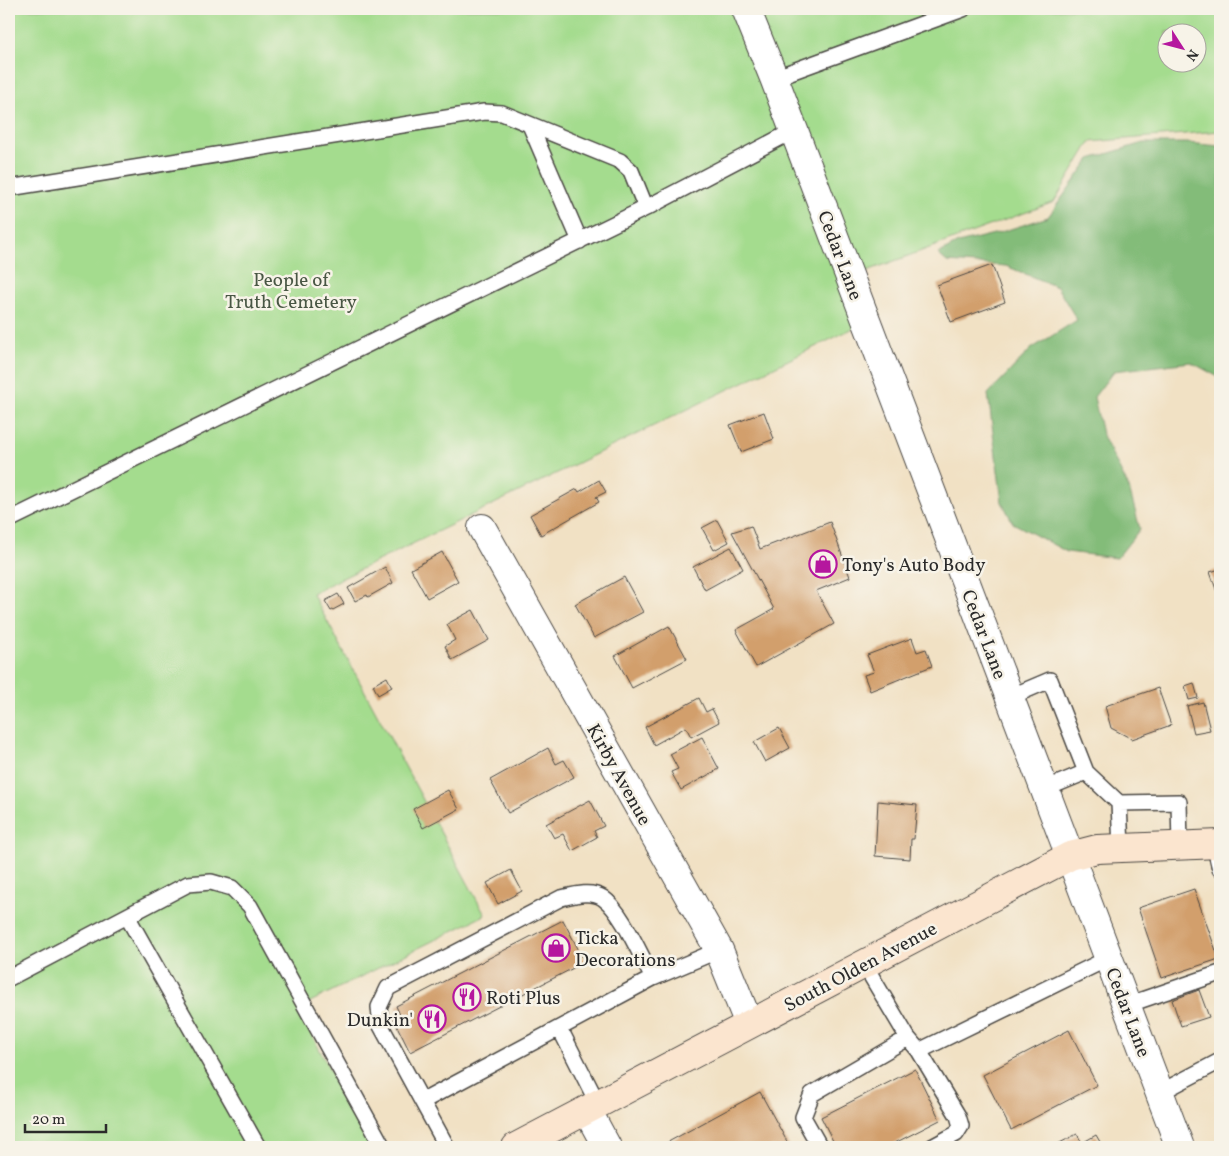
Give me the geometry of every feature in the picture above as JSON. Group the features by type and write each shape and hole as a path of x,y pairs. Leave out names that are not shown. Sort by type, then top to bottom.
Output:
{"main road":[{"name":"South Olden Avenue","path":"516,1147 1070,856 1097,849 1180,846 1218,852"}],"street":[{"name":"Cedar Lane","path":"746,9 774,78 1180,1147"},
{"name":"Kirby Avenue","path":"482,528 718,950 749,1024"},
{"path":"593,1107 608,1147"}],"lane":[{"path":"774,78 963,9"},
{"path":"9,188 484,112 502,113 620,161 631,171 646,208"},
{"path":"530,125 580,240"},
{"path":"9,520 646,208 793,131"},
{"path":"1010,697 1050,680 1086,772 1119,803 1122,848"},
{"path":"1045,789 1086,772"},
{"path":"1119,803 1179,802 1180,846"},
{"path":"9,978 188,884 210,882 232,888 250,906 383,1147"},
{"path":"447,1147 381,1026 379,1006 388,988 561,898 583,893 603,897 618,913 653,978"},
{"path":"127,916 258,1147"},
{"path":"423,1101 653,978 718,950"},
{"path":"919,1051 1108,958"},
{"path":"864,964 958,1116 961,1126 956,1134 932,1147"},
{"path":"1126,1005 1220,973"},
{"path":"560,1029 593,1107"},
{"path":"820,1147 803,1117 812,1094 908,1038"},
{"path":"1159,1093 1220,1061"}],"green space":[{"name":"People of Truth Cemetery","path":"9,9 1220,9 1220,131 1090,142 1054,202 851,277 866,322 312,593 485,915 298,1008 370,1147 9,1147"},
{"path":"1143,143 1188,143 1220,146 1220,378 1191,362 1114,371 1094,397 1102,434 1129,488 1140,529 1117,558 1067,552 1013,523 1002,502 988,394 1031,349 1077,320 1057,287 1006,266 947,262 938,254 958,243 1048,217 1090,159"}],"building":[{"path":"992,265 1005,302 951,322 937,285"},
{"path":"764,412 774,439 741,452 730,425"},
{"path":"599,480 606,492 596,497 599,502 541,535 530,515 577,489 579,492"},
{"path":"717,520 729,542 714,550 702,528"},
{"path":"830,522 850,577 816,591 834,624 756,667 736,630 774,609 732,532 751,526 760,549"},
{"path":"731,547 743,569 705,590 693,567"},
{"path":"442,552 458,581 427,598 411,569"},
{"path":"385,567 393,583 368,597 367,595 355,601 348,588"},
{"path":"1220,569 1220,601 1210,572"},
{"path":"624,577 643,612 594,638 575,604"},
{"path":"338,594 344,604 331,611 325,601"},
{"path":"473,610 489,640 452,660 445,646 455,640 447,624"},
{"path":"669,626 687,659 632,688 615,656"},
{"path":"912,638 917,652 926,649 932,666 870,691 864,675 874,672 867,655"},
{"path":"387,677 392,687 378,695 373,685"},
{"path":"1194,683 1198,698 1189,700 1185,686"},
{"path":"1158,688 1171,725 1132,739 1111,728 1105,706"},
{"path":"699,698 706,712 712,709 719,722 691,737 686,727 654,745 645,727"},
{"path":"1203,702 1210,730 1194,733 1187,706"},
{"path":"779,728 790,748 765,762 754,742"},
{"path":"1217,731 1220,731 1220,768 1219,768"},
{"path":"702,737 719,769 681,790 671,772 678,769 670,754"},
{"path":"548,748 556,764 564,760 574,777 508,813 490,780"},
{"path":"448,790 459,809 423,828 413,809"},
{"path":"590,800 604,826 594,831 597,837 572,851 563,834 554,838 546,824"},
{"path":"878,801 917,805 914,839 911,839 910,859 875,856"},
{"path":"511,870 522,891 498,904 487,883"},
{"path":"1194,889 1219,959 1162,978 1138,908"},
{"path":"563,920 585,962 410,1052 393,1018 400,1015 396,1006"},
{"path":"1199,990 1209,1017 1181,1026 1172,1000"},
{"path":"1069,1030 1097,1085 1011,1130 983,1075"},
{"path":"915,1069 940,1120 887,1147 836,1147 821,1117"},
{"path":"760,1092 790,1147 659,1147"},
{"path":"1077,1134 1082,1143 1096,1135 1103,1147 1052,1147"}],"place":[{"name":"Tony's Auto Body","path":"823,564"},
{"name":"Ticka Decorations","path":"556,948"},
{"name":"Roti Plus","path":"467,997"},
{"name":"Dunkin'","path":"432,1019"}]}
